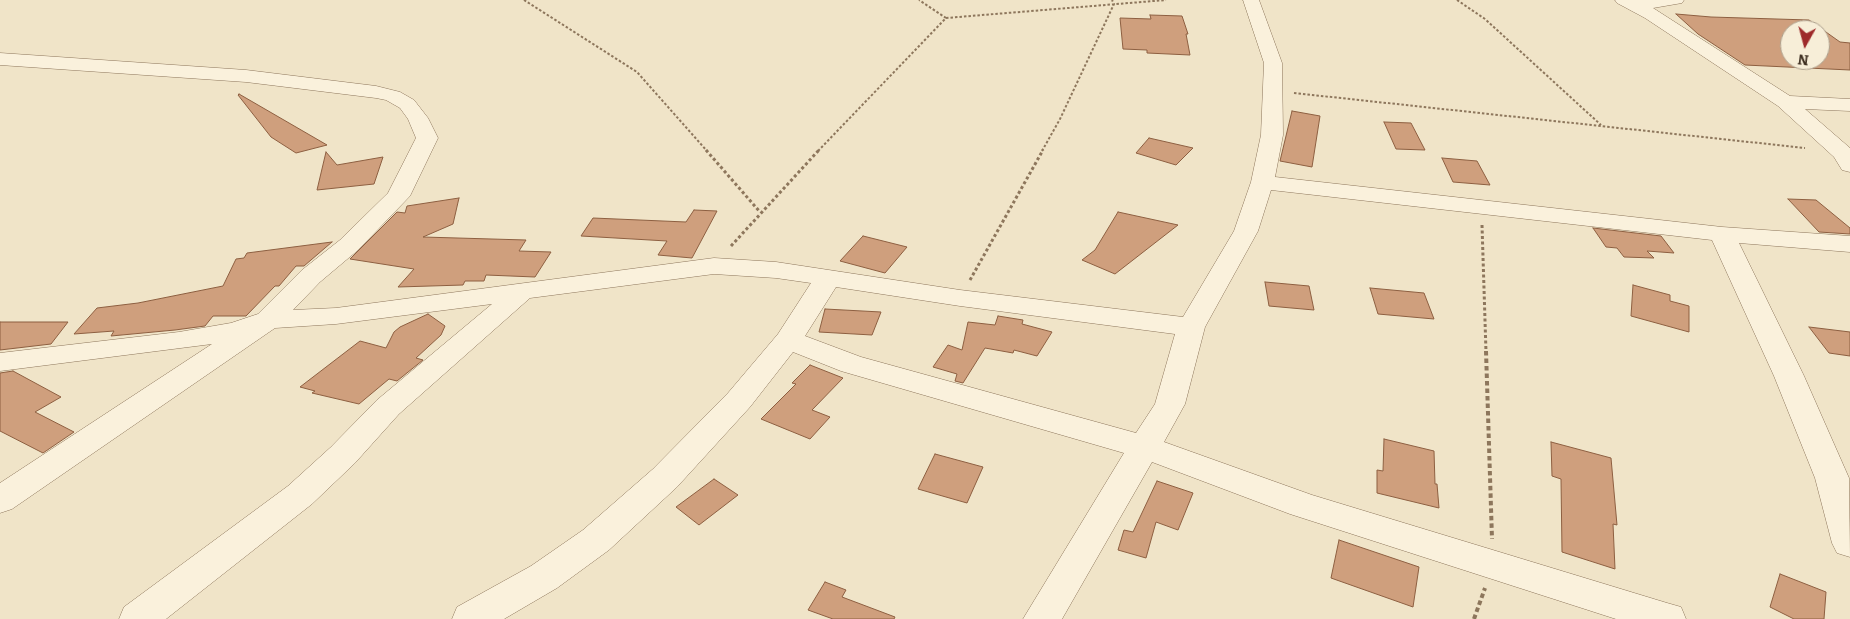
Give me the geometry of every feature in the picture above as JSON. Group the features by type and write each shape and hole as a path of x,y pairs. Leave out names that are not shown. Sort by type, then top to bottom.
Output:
{"street":[{"path":"1042,619 1170,404 1191,327 1246,231 1262,182 1272,135 1274,90 1273,63 1251,0"},
{"path":"1630,3 1676,0"},
{"path":"1630,3 1785,102 1846,159"},
{"path":"0,59 246,76 376,92 393,96 407,104 418,118 426,138 398,196 349,245 311,276 268,320 0,500"},
{"path":"1785,102 1850,105"},
{"path":"1262,182 1722,234 1850,244"},
{"path":"1722,234 1789,376 1832,478 1850,543"},
{"path":"0,362 179,341 236,331 268,320 336,316 714,266 776,270 960,298 1191,327"},
{"path":"471,619 544,577 596,540 665,478 740,400 788,340 828,278"},
{"path":"138,619 300,495 343,455 388,407 524,290"},
{"path":"788,340 851,364 1145,447 1302,505 1667,619"}],"path":[{"path":"524,0 637,72 760,212"},
{"path":"919,0 946,18 1166,0"},
{"path":"1112,0 1114,4"},
{"path":"1457,0 1485,19 1601,125"},
{"path":"960,298 1060,119 1114,4"},
{"path":"714,266 760,212 946,18"},
{"path":"1274,90 1601,125 1846,159"},
{"path":"1474,619 1493,564 1481,207"}],"building":[{"path":"1676,14 1809,20 1780,20 1780,67 1745,65 1698,34"},
{"path":"1150,15 1182,16 1188,34 1186,34 1190,55 1147,53 1147,50 1123,49 1120,18 1151,19"},
{"path":"1830,35 1840,42 1850,43 1850,70 1830,69"},
{"path":"239,94 327,145 296,153 271,137"},
{"path":"1292,111 1320,116 1312,167 1280,161"},
{"path":"1384,122 1411,123 1425,150 1396,149"},
{"path":"1149,138 1193,148 1176,165 1136,153"},
{"path":"326,152 337,165 383,157 374,184 317,190"},
{"path":"1442,158 1477,161 1490,185 1453,182"},
{"path":"459,198 453,224 423,237 526,240 519,251 551,252 535,277 486,275 484,281 465,281 463,285 398,287 414,269 350,259 397,212 405,213 407,206"},
{"path":"1788,199 1816,200 1850,228 1850,234 1819,232"},
{"path":"694,210 717,211 692,258 658,255 667,241 581,236 593,218 686,222"},
{"path":"1118,212 1178,225 1115,274 1082,260 1095,250"},
{"path":"1593,228 1661,236 1674,253 1647,251 1654,258 1624,257 1617,248 1606,247"},
{"path":"863,236 907,247 885,273 840,261"},
{"path":"332,242 304,266 296,266 279,286 275,286 246,316 213,316 205,326 175,330 111,336 114,331 74,334 97,308 138,303 223,286 236,259 244,258 247,253"},
{"path":"1265,282 1309,286 1314,310 1269,306"},
{"path":"1633,285 1670,295 1670,301 1689,306 1689,332 1631,316"},
{"path":"1370,288 1424,293 1434,319 1378,314"},
{"path":"825,309 881,312 872,335 819,332"},
{"path":"428,314 445,326 441,335 416,358 423,360 397,381 389,379 359,404 312,393 315,391 300,387 360,341 386,348 394,332 400,327"},
{"path":"998,316 1023,320 1022,324 1052,332 1037,356 1014,350 1013,353 985,348 963,383 955,381 957,374 933,367 948,345 962,350 968,322 995,325"},
{"path":"0,322 68,322 51,344 0,350"},
{"path":"1809,327 1850,332 1850,356 1829,353"},
{"path":"810,365 843,378 812,410 830,417 810,439 761,419 796,384 792,383"},
{"path":"13,371 61,397 35,412 74,432 43,453 0,431 0,373"},
{"path":"1384,439 1434,451 1435,484 1437,484 1439,508 1377,493 1377,470 1383,471"},
{"path":"1551,442 1611,458 1617,525 1613,524 1615,569 1562,552 1561,479 1552,476"},
{"path":"935,454 983,467 967,503 918,489"},
{"path":"714,479 738,495 699,525 676,507"},
{"path":"1157,481 1193,493 1178,530 1156,522 1146,558 1118,550 1124,530 1133,532"},
{"path":"1339,540 1419,567 1413,607 1331,578"},
{"path":"1780,574 1826,592 1824,619 1794,619 1770,607"},
{"path":"825,582 846,590 842,597 895,617 894,619 833,619 808,610"}]}
